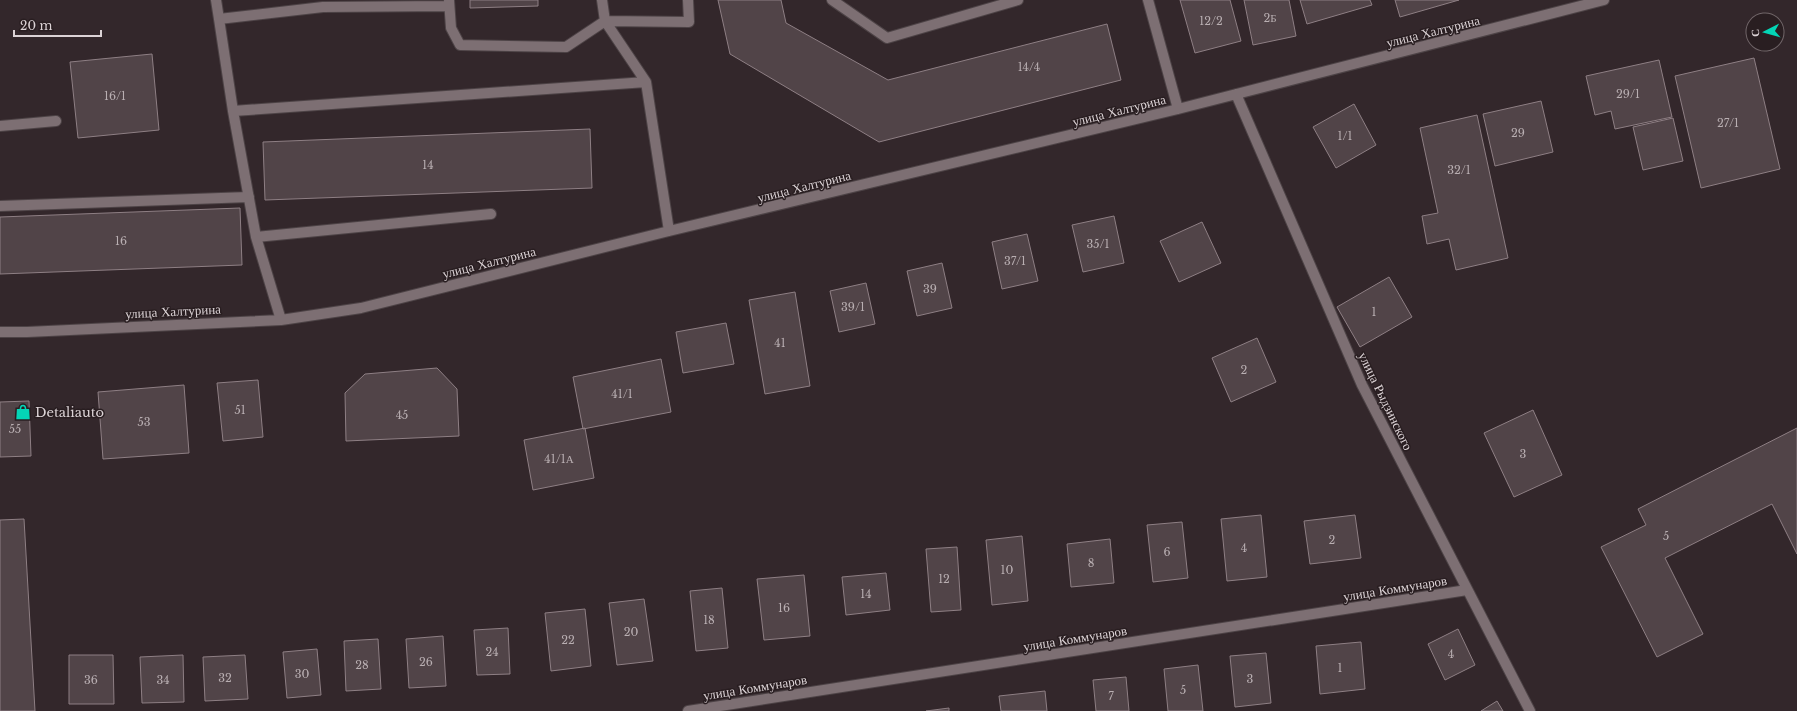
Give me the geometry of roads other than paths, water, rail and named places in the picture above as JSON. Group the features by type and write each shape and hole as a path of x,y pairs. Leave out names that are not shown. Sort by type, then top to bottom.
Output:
{"street":[{"path":"216,0 233,111 256,237 281,320"},
{"path":"602,0 605,21 646,82 670,231"},
{"path":"219,19 323,3 449,3 451,28 460,45 566,47 605,21 689,22 688,0"},
{"path":"832,0 887,38 1018,0"},
{"path":"1148,0 1178,109"},
{"name":"улица Халтурина","path":"0,332 281,320 361,308 670,231 1178,109 1604,0"},
{"path":"233,111 646,82"},
{"name":"улица Рыдзинского","path":"1236,94 1362,385 1530,711"},
{"path":"0,126 56,121"},
{"path":"0,206 249,197"},
{"path":"256,237 491,214"},
{"name":"улица Коммунаров","path":"688,711 1467,590"}],"place":[{"name":"Detaliauto","path":"23,412"}]}
